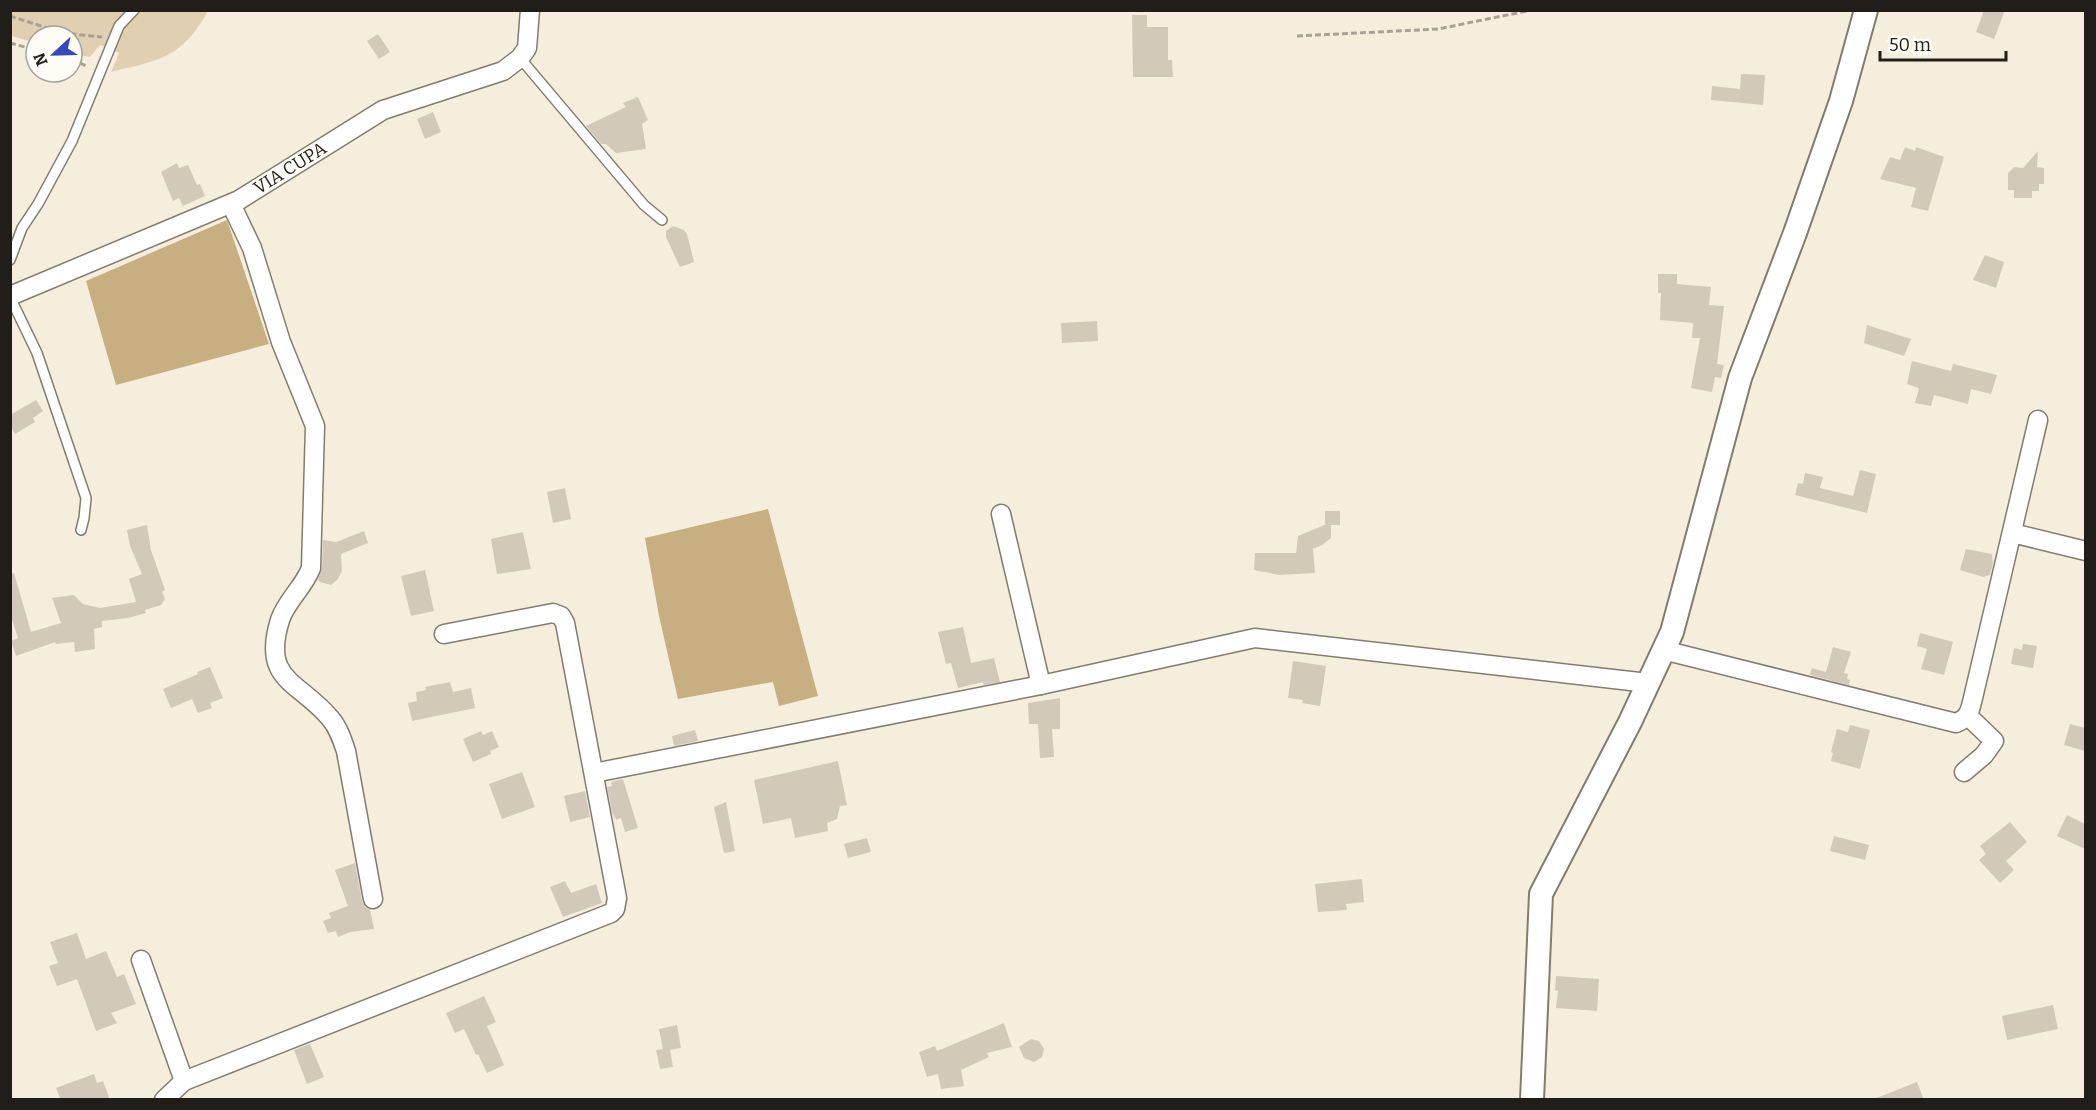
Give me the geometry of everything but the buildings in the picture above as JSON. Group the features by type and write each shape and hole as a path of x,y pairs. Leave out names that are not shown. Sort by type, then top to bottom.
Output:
{"street":[{"path":"520,58 527,48 530,10"},
{"path":"1532,1100 1540,894 1672,632 1740,378 1795,233 1841,101 1866,10"},
{"name":"VIA CUPA","path":"10,296 231,204 383,110 482,79 503,71 520,58"},
{"path":"231,204 252,248 281,342 315,426 311,568 307,579 281,618 274,645 275,657 284,676 313,701 338,728 346,751 373,899"},
{"path":"1663,650 1956,723 1968,716 2038,420"},
{"path":"1000,514 1041,685"},
{"path":"2012,533 2085,551"},
{"path":"164,1100 184,1081 611,913 615,909 617,898 566,623 561,616 554,613 444,634"},
{"path":"594,773 1041,685 1255,638 1648,683"},
{"path":"1964,772 1984,755 1994,741 1968,716"},
{"path":"141,960 184,1081"}],"lane":[{"path":"10,260 22,228 38,204 72,141 119,26 134,10"},
{"path":"520,58 644,205 662,220"},
{"path":"10,296 37,353 86,498 81,530"}],"path":[{"path":"1298,36 1438,29 1532,10"},
{"path":"10,16 63,33 114,38"},
{"path":"84,65 100,73"}],"shaded area":[{"path":"10,11 208,11 189,39 168,55 111,72 119,53 100,45 90,57 84,56 84,24 24,24 24,40 11,36"},
{"path":"227,220 269,344 116,385 86,281"},
{"path":"768,509 818,696 779,706 773,682 678,699 659,616 645,538"}]}
